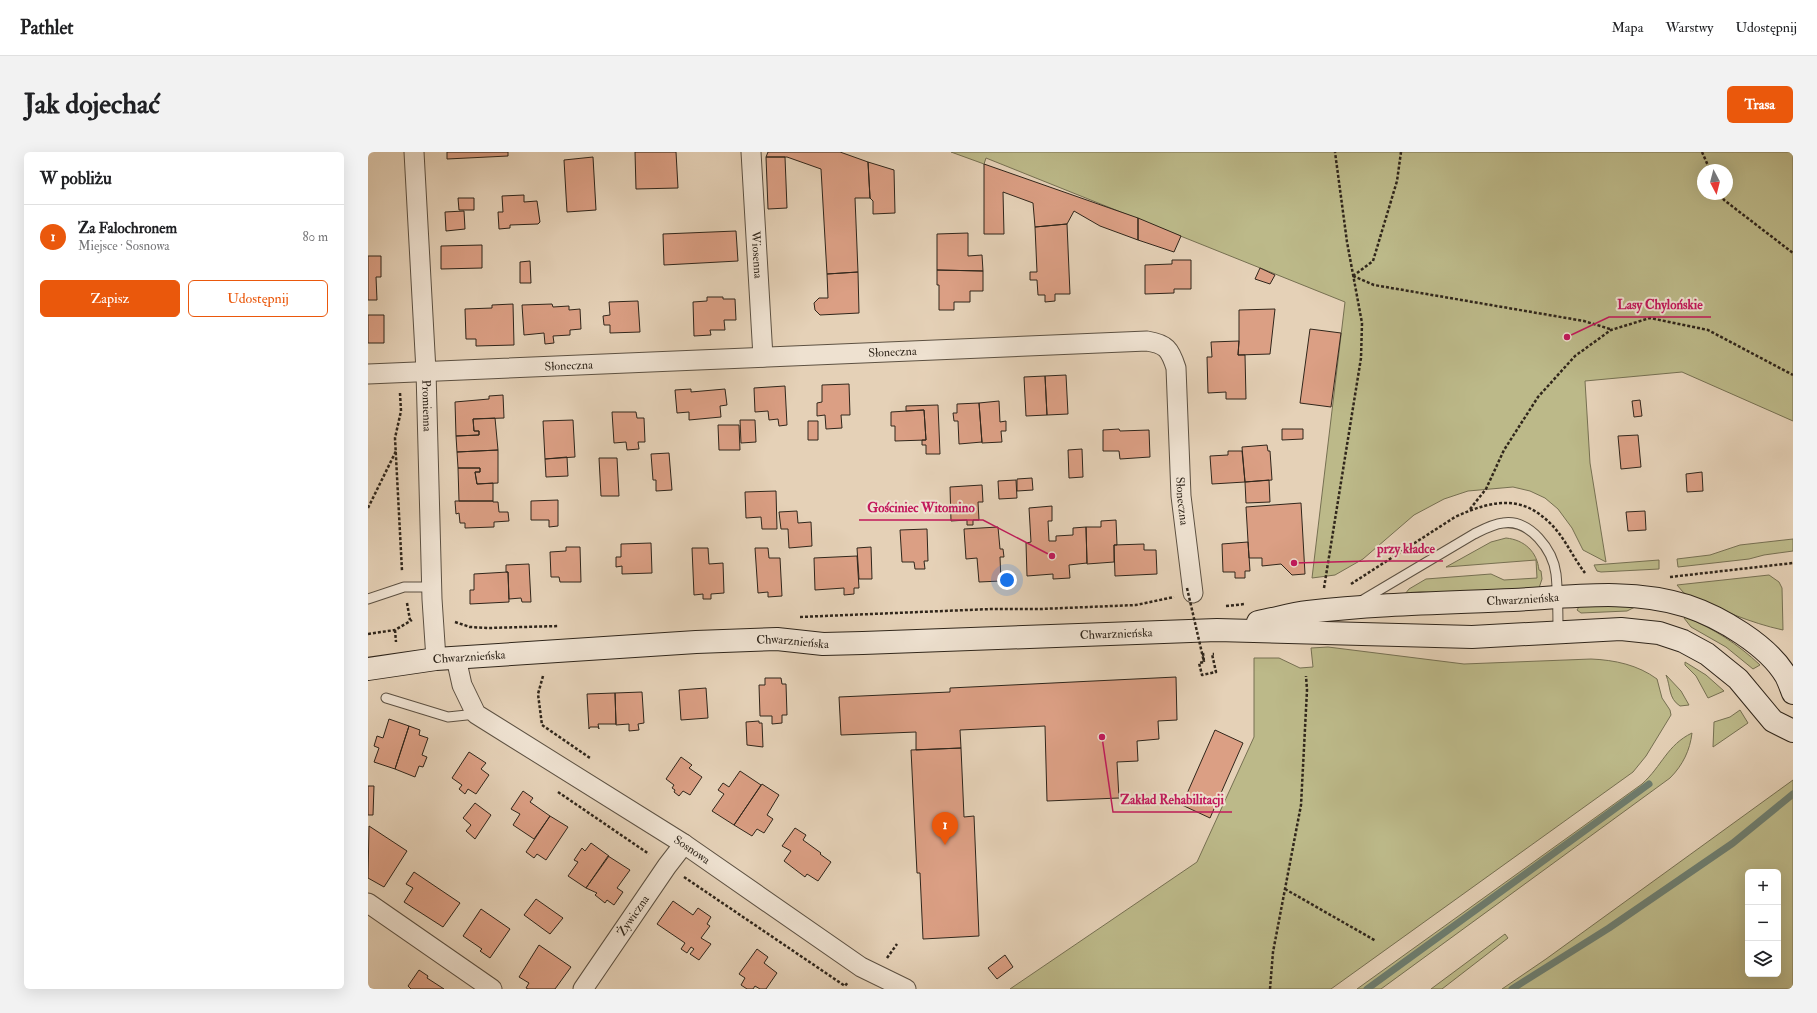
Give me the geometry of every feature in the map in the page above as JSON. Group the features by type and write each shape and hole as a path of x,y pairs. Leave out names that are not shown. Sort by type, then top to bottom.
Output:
{"main road":[{"name":"Chwarznieńska","path":"1218,630 1306,612 1351,608 1619,595 1645,597 1686,606 1706,613 1725,623 1759,648 1786,676 1793,693"},
{"name":"Chwarznieńska","path":"368,669 446,659 696,642 777,639 823,644 1218,630 1472,637 1621,629 1660,633 1683,641 1718,662 1738,679 1773,720 1793,731"}],"street":[{"name":"Promienna","path":"414,152 426,371 432,587 446,659"},
{"name":"Wiosenna","path":"751,152 763,357"},
{"name":"Słoneczna","path":"368,374 1147,341 1165,346 1172,355 1176,368 1181,496 1182,593"},
{"path":"446,659 462,685 476,714"},
{"name":"Sosnowa","path":"476,714 684,844 861,967 906,989"},
{"name":"Żywiczna","path":"583,989 684,844"},
{"path":"368,903 492,989"}],"lane":[{"path":"1351,608 1474,534 1491,526 1505,522 1521,525 1536,534 1551,556 1556,573 1558,633"},
{"path":"368,600 404,587 432,587"},
{"path":"386,698 448,717 476,714"}],"path":[{"path":"1323,594 1361,358 1362,323 1347,242 1335,152"},
{"path":"1353,276 1373,261 1397,181 1401,152"},
{"path":"1702,152 1707,164"},
{"path":"1724,200 1793,253"},
{"path":"1353,276 1374,285 1584,321 1611,330"},
{"path":"1470,510 1486,489 1504,450 1538,397 1575,356 1611,330 1650,318 1708,330 1793,375"},
{"path":"398,372 401,411 395,438 402,572"},
{"path":"368,508 396,451"},
{"path":"1350,585 1363,578 1440,526 1470,510 1494,502 1521,503 1545,518 1559,533 1586,575"},
{"path":"1667,577 1793,563"},
{"path":"991,609 1040,610 1136,605 1182,593 1204,662"},
{"path":"1220,607 1250,604"},
{"path":"1203,649 1204,662"},
{"path":"1204,662 1199,663 1202,675 1216,672 1212,654 1217,653"},
{"path":"1270,989 1273,952 1301,805 1307,690 1306,676"},
{"path":"1285,889 1376,941"}],"shaded area":[{"path":"951,152 1793,152 1793,421 1682,372 1585,381 1590,463 1606,562 1583,550 1572,528 1558,509 1545,498 1530,491 1513,487 1468,491 1444,499 1414,515 1363,559 1335,575 1312,578 1345,302 986,158 984,164"},
{"path":"1506,538 1519,541 1533,552 1538,564 1539,570 1541,571 1542,579 1539,588 1405,594 1409,589 1426,579 1491,574 1504,580 1537,578 1536,560 1446,567 1491,542"},
{"path":"1793,539 1793,551 1764,555 1749,559 1678,567 1677,559 1710,555 1740,545"},
{"path":"1659,560 1659,569 1601,572 1597,571 1594,565"},
{"path":"1769,575 1779,582 1782,588 1783,630 1747,620 1723,611 1688,596 1677,585"},
{"path":"1580,605 1637,606 1627,611 1581,613 1577,610"},
{"path":"1686,617 1725,638 1743,650 1760,665 1753,669 1726,647 1691,627 1684,618"},
{"path":"1328,647 1464,664 1591,659 1617,662 1642,670 1657,679 1662,698 1670,710 1671,715 1646,756 1633,772 1331,989 1010,989 1197,862 1254,737 1254,658 1279,658 1300,668 1313,667 1311,648"},
{"path":"1685,662 1706,675 1724,691 1708,698 1696,676 1685,665"},
{"path":"1666,675 1681,691 1689,705 1680,706 1676,703 1670,692"},
{"path":"1740,710 1748,723 1713,747 1714,722 1730,717"},
{"path":"1692,733 1690,745 1685,757 1679,768 1670,778 1381,989 1357,989 1642,784 1670,750 1683,738"},
{"path":"1793,780 1793,989 1502,989 1546,959"},
{"path":"1505,934 1508,938 1442,989 1431,989"}],"building":[{"path":"447,152 508,152 508,156 447,159"},
{"path":"635,152 676,152 678,188 636,189"},
{"path":"768,152 840,152 868,162 870,198 855,198 858,272 827,274 821,169 787,157 766,157"},
{"path":"593,157 596,210 567,212 564,160"},
{"path":"766,157 785,157 787,208 768,209"},
{"path":"868,162 894,170 895,213 873,214 873,201 870,198"},
{"path":"984,164 1138,218 1138,240 1100,226 1074,211 1067,224 1035,227 1033,203 1003,192 1004,234 984,234"},
{"path":"524,195 524,202 537,201 540,222 538,224 510,225 510,228 499,229 498,212 503,212 502,196"},
{"path":"458,198 474,198 474,210 459,210"},
{"path":"464,211 465,229 446,231 445,212"},
{"path":"1138,218 1181,236 1174,252 1138,240"},
{"path":"1067,224 1070,294 1055,294 1055,301 1045,302 1045,295 1038,295 1037,280 1030,280 1030,272 1037,272 1035,227"},
{"path":"736,231 738,261 664,265 663,234"},
{"path":"968,233 968,256 982,255 983,271 937,270 937,234"},
{"path":"482,245 482,268 441,269 441,246"},
{"path":"368,256 381,256 381,277 376,277 377,300 368,300"},
{"path":"1172,260 1191,260 1191,289 1174,289 1174,293 1145,294 1145,265 1172,264"},
{"path":"530,261 531,283 520,283 520,262"},
{"path":"1260,268 1275,275 1270,284 1255,279"},
{"path":"937,270 983,271 983,291 970,291 970,302 954,302 954,310 939,310 939,285 937,285"},
{"path":"858,272 859,313 820,315 815,310 814,303 819,298 828,298 827,274"},
{"path":"707,297 735,299 736,320 724,320 725,330 710,330 711,335 694,336 693,302 707,301"},
{"path":"638,301 640,332 610,333 610,325 604,325 603,316 610,315 609,302"},
{"path":"513,304 514,345 476,346 476,339 466,339 465,309 492,308 492,305"},
{"path":"552,304 553,307 569,306 569,310 580,309 581,329 570,330 570,335 553,336 554,343 545,344 544,333 524,335 522,305"},
{"path":"1275,309 1270,354 1238,355 1239,310"},
{"path":"368,315 384,315 384,343 368,343"},
{"path":"1310,329 1341,333 1331,407 1300,403"},
{"path":"1239,341 1238,355 1245,355 1246,399 1226,399 1226,392 1208,393 1207,357 1212,357 1211,342"},
{"path":"1066,375 1068,414 1047,415 1045,376"},
{"path":"1045,376 1047,415 1026,416 1024,377"},
{"path":"849,384 850,415 841,415 842,428 826,429 825,415 817,416 817,403 822,402 822,385"},
{"path":"785,386 787,425 779,426 778,419 769,420 768,411 755,412 754,388"},
{"path":"691,389 691,392 725,389 727,405 720,406 721,417 689,420 689,412 677,413 675,390"},
{"path":"503,395 504,418 473,419 474,431 479,431 479,435 456,436 455,402 489,399 489,396"},
{"path":"1640,400 1642,416 1634,417 1632,401"},
{"path":"999,401 1000,422 1006,421 1006,431 1001,431 1002,442 982,443 979,403"},
{"path":"979,403 982,442 959,444 958,421 954,421 953,413 957,413 957,404"},
{"path":"938,405 940,454 926,454 926,445 922,445 922,440 926,440 924,410 906,411 906,406"},
{"path":"924,410 926,440 895,441 895,426 891,426 891,412"},
{"path":"612,412 636,412 637,418 644,418 645,442 638,442 639,449 627,450 626,442 614,443"},
{"path":"495,418 498,450 457,452 456,436 479,435 479,431 474,431 473,419"},
{"path":"573,420 575,457 545,459 543,421"},
{"path":"740,420 755,420 756,442 741,443"},
{"path":"808,421 818,421 818,440 808,440"},
{"path":"718,425 739,425 740,450 719,450"},
{"path":"1119,429 1120,431 1149,430 1150,457 1120,459 1119,451 1103,451 1103,430"},
{"path":"1282,429 1303,429 1303,439 1282,440"},
{"path":"1638,435 1641,467 1621,469 1618,436"},
{"path":"1267,445 1268,451 1270,451 1272,480 1245,482 1242,447"},
{"path":"1082,449 1083,477 1069,478 1068,450"},
{"path":"498,450 498,483 477,484 475,472 480,472 480,468 458,468 457,452"},
{"path":"1228,451 1242,451 1245,482 1212,484 1210,456 1228,455"},
{"path":"669,453 672,490 656,491 656,480 653,480 651,454"},
{"path":"567,457 568,476 546,477 545,459"},
{"path":"599,458 617,458 619,496 601,496"},
{"path":"458,468 480,468 480,472 475,472 477,484 493,483 493,501 459,501"},
{"path":"1702,472 1703,491 1687,492 1686,474"},
{"path":"1032,478 1033,490 1017,491 1017,479"},
{"path":"1016,480 1017,498 999,499 998,481"},
{"path":"1269,480 1270,502 1246,503 1245,482"},
{"path":"982,485 983,502 978,502 979,520 973,520 973,525 967,525 967,520 951,521 950,487"},
{"path":"776,491 777,529 762,529 761,517 746,518 745,492"},
{"path":"558,500 558,526 549,527 549,520 531,520 531,501"},
{"path":"455,501 498,502 499,512 508,512 509,521 494,522 494,527 465,528 465,523 460,523 459,513 456,514"},
{"path":"1301,503 1305,574 1292,575 1281,564 1262,566 1262,558 1249,558 1246,507"},
{"path":"1052,506 1052,521 1048,521 1049,541 1056,541 1056,536 1073,535 1073,528 1086,527 1087,563 1069,565 1070,578 1053,579 1053,574 1027,576 1026,543 1031,542 1029,508"},
{"path":"797,511 798,523 811,522 812,546 789,548 788,529 781,529 779,512"},
{"path":"1645,511 1646,530 1628,531 1626,512"},
{"path":"1116,520 1117,545 1114,545 1114,562 1087,564 1086,527 1101,527 1101,521"},
{"path":"998,527 1000,549 1003,549 1004,557 1000,557 1001,581 979,582 977,558 966,559 964,529"},
{"path":"927,529 928,561 924,561 925,569 915,569 914,562 902,562 900,530"},
{"path":"1248,542 1250,571 1245,571 1245,578 1235,578 1235,572 1223,572 1222,544"},
{"path":"651,543 652,573 622,574 622,566 616,567 616,557 621,557 621,544"},
{"path":"1144,544 1144,550 1156,550 1157,574 1115,576 1114,545"},
{"path":"566,547 580,547 581,582 560,582 559,577 551,577 550,552 566,551"},
{"path":"871,547 872,579 859,579 857,548"},
{"path":"692,548 708,548 709,564 723,563 724,593 711,594 711,599 703,599 703,594 694,595"},
{"path":"755,548 768,548 769,558 780,558 782,596 768,597 768,592 758,593"},
{"path":"857,556 859,588 854,588 854,594 844,595 844,588 815,590 814,558"},
{"path":"529,564 531,602 522,602 521,598 509,599 508,572 506,572 506,565"},
{"path":"508,572 509,602 470,604 470,590 474,590 474,574"},
{"path":"1176,677 1177,720 1158,721 1159,739 1137,741 1138,761 1117,762 1119,798 1047,801 1045,726 960,730 961,748 916,750 916,732 841,735 839,697 950,692 950,688"},
{"path":"765,678 781,678 782,684 786,684 787,715 782,715 782,723 772,724 772,716 760,716 759,685 765,685"},
{"path":"706,688 708,718 681,720 679,690"},
{"path":"642,692 644,723 638,724 639,730 629,731 629,724 616,725 615,693"},
{"path":"615,693 616,724 598,724 599,729 598,727 590,727 589,729 587,694"},
{"path":"389,719 409,726 395,769 374,762 379,748 374,746 377,736 383,738"},
{"path":"759,721 759,723 762,723 763,747 747,745 746,722"},
{"path":"409,726 420,730 419,735 428,738 422,755 427,757 423,767 419,766 415,777 395,769"},
{"path":"1215,730 1243,743 1210,818 1182,805"},
{"path":"961,748 964,817 974,816 979,936 923,939 920,873 917,873 911,750"},
{"path":"469,752 486,763 481,769 489,775 476,794 468,789 465,794 459,789 462,785 452,778"},
{"path":"681,757 692,765 689,768 702,777 690,795 683,791 679,796 672,788 674,785 666,779"},
{"path":"740,771 761,785 734,825 712,811 724,794 718,790 723,783 729,787"},
{"path":"762,784 779,795 767,815 773,819 764,833 757,829 752,836 734,825"},
{"path":"368,786 374,786 373,815 368,815"},
{"path":"523,791 533,798 530,802 550,816 534,839 513,825 520,814 511,809"},
{"path":"475,803 491,815 475,839 466,831 471,825 463,818"},
{"path":"550,816 568,827 546,860 537,854 534,858 526,852"},
{"path":"369,826 407,851 384,887 368,878"},
{"path":"795,828 806,835 803,840 831,862 818,881 807,874 805,877 784,861 791,851 782,846"},
{"path":"591,843 609,856 586,888 568,876 578,862 574,860 582,848 585,851"},
{"path":"608,856 630,870 617,888 623,892 614,905 607,900 605,903 595,895 597,893 586,888"},
{"path":"414,872 460,903 443,927 404,902 413,888 406,884"},
{"path":"536,899 563,918 550,934 524,915"},
{"path":"673,901 693,915 698,908 711,917 707,924 710,926 701,938 711,944 699,960 690,954 694,949 691,947 687,953 681,949 685,943 657,924"},
{"path":"481,909 510,929 490,958 480,951 482,949 463,936"},
{"path":"539,945 571,967 555,989 528,989 526,988 529,983 519,977"},
{"path":"757,949 768,957 764,963 777,973 766,989 760,989 755,986 753,989 747,989 741,985 745,978 739,974"},
{"path":"1005,955 1013,967 997,979 988,968"},
{"path":"419,970 428,976 427,978 444,989 411,989 408,986"}],"waterway":[{"path":"1367,989 1649,784"},
{"path":"1512,989 1609,928 1733,843 1793,794"}],"place":[{"name":"Lasy Chylońskie","path":"1567,337"},
{"name":"Gościniec Witomino","path":"1052,556"},
{"name":"przy kładce","path":"1294,563"},
{"name":"Zakład Rehabilitacji","path":"1102,737"},
{"name":"Za Falochronem","path":"945,845"}]}
